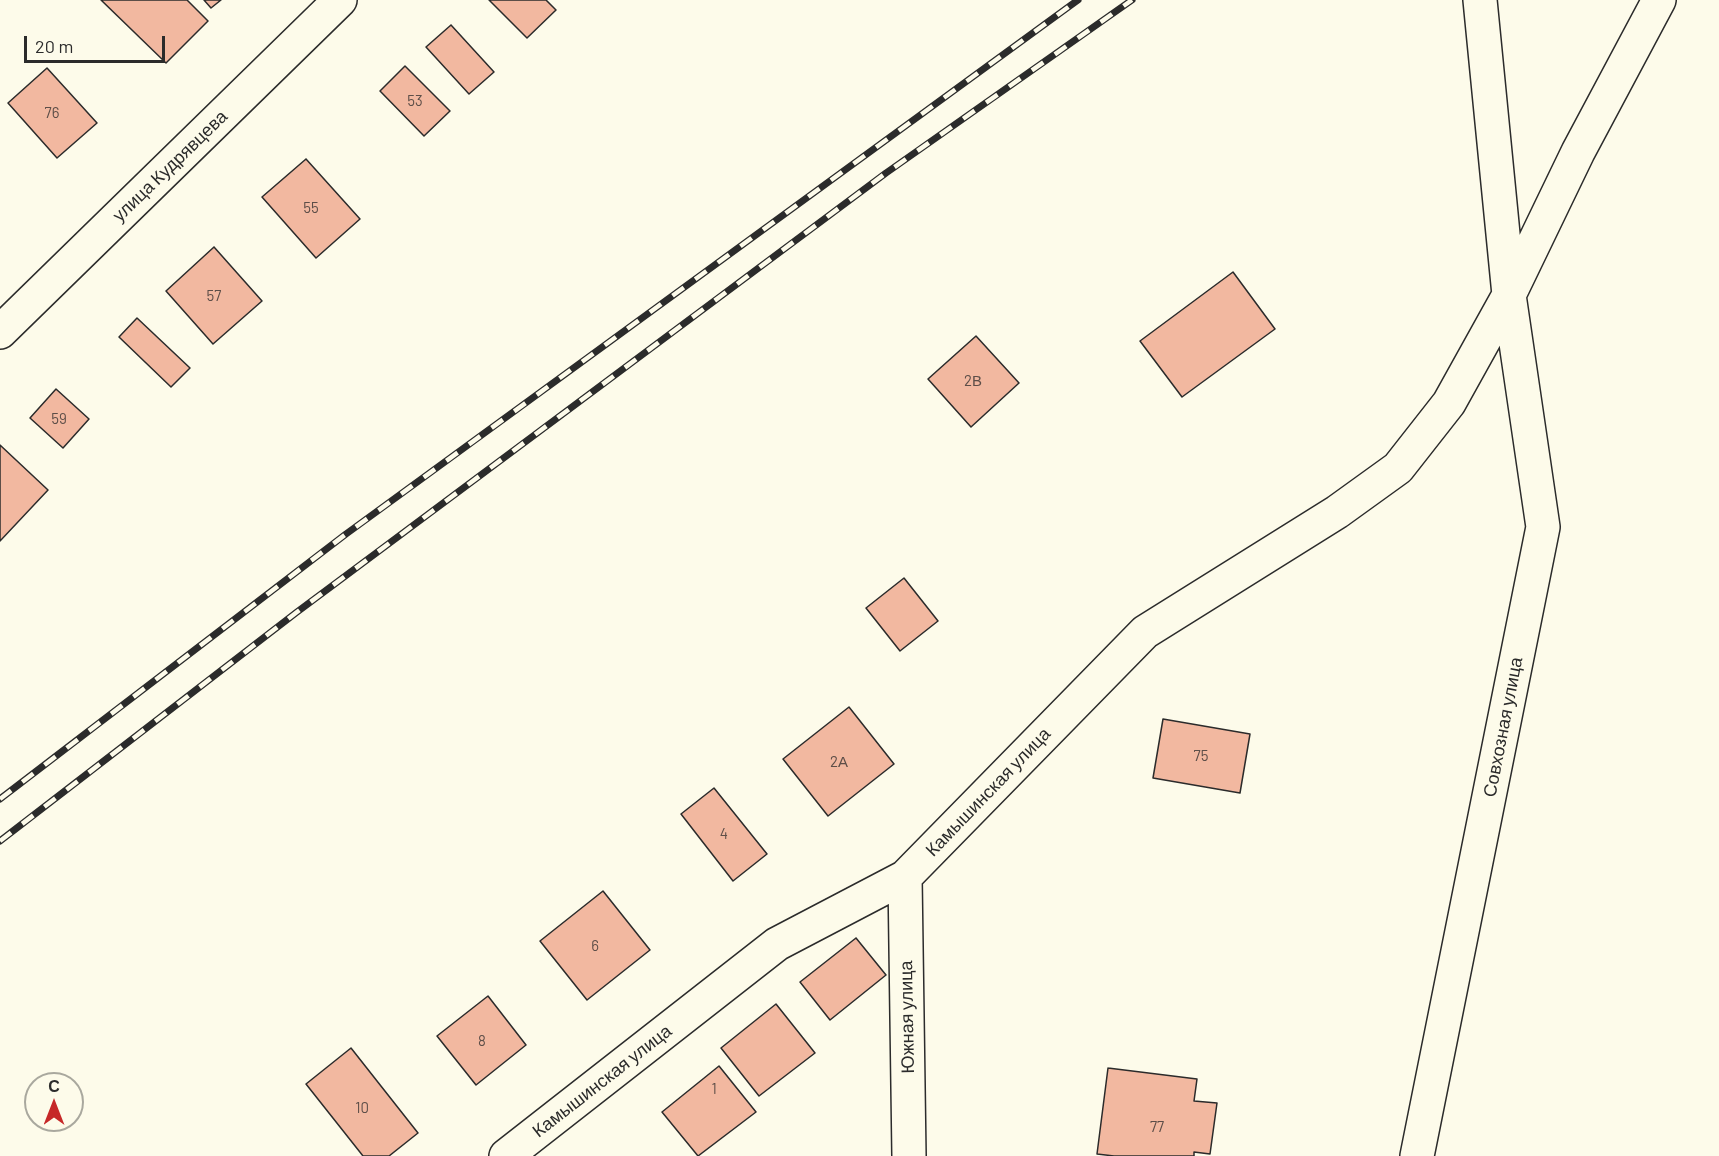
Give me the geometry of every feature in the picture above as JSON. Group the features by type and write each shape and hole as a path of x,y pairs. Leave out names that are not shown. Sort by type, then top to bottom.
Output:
{"street":[{"name":"улица Кудрявцева","path":"0,332 340,0"},
{"name":"Совхозная улица","path":"1417,1156 1543,526 1509,295 1480,0"},
{"name":"Камышинская улица","path":"506,1156 777,945 905,877 1145,632 1337,512 1398,468 1449,404 1509,295 1578,152 1659,0"},
{"name":"Южная улица","path":"905,877 909,1156"}],"building":[{"path":"101,0 187,0 208,21 166,63"},
{"path":"204,0 221,0 211,8"},
{"path":"489,0 546,0 556,10 527,38"},
{"path":"451,25 494,72 469,94 426,47"},
{"path":"405,66 450,111 424,136 380,91"},
{"path":"47,68 97,123 57,158 8,103"},
{"path":"306,159 360,219 316,258 262,197"},
{"path":"214,247 262,301 213,344 166,291"},
{"path":"1233,272 1275,329 1182,397 1140,341"},
{"path":"137,318 190,368 171,387 119,337"},
{"path":"976,336 1019,383 971,427 928,379"},
{"path":"56,389 89,419 63,448 30,418"},
{"path":"0,445 48,490 0,541"},
{"path":"904,578 938,621 900,651 866,608"},
{"path":"849,707 894,764 828,816 783,759"},
{"path":"1163,719 1250,734 1240,793 1153,778"},
{"path":"714,788 767,854 733,881 681,814"},
{"path":"603,891 650,950 587,1000 540,941"},
{"path":"856,938 886,975 830,1020 800,982"},
{"path":"488,996 526,1045 476,1085 437,1036"},
{"path":"776,1004 815,1053 759,1096 721,1048"},
{"path":"351,1048 418,1133 389,1156 363,1156 306,1084"},
{"path":"719,1066 756,1112 698,1156 662,1112"},
{"path":"1108,1068 1197,1079 1194,1101 1217,1103 1210,1154 1194,1152 1194,1156 1114,1156 1097,1154"}],"railway":[{"path":"0,799 346,534 1078,0"},
{"path":"0,841 297,612 886,173 1132,0"}]}
